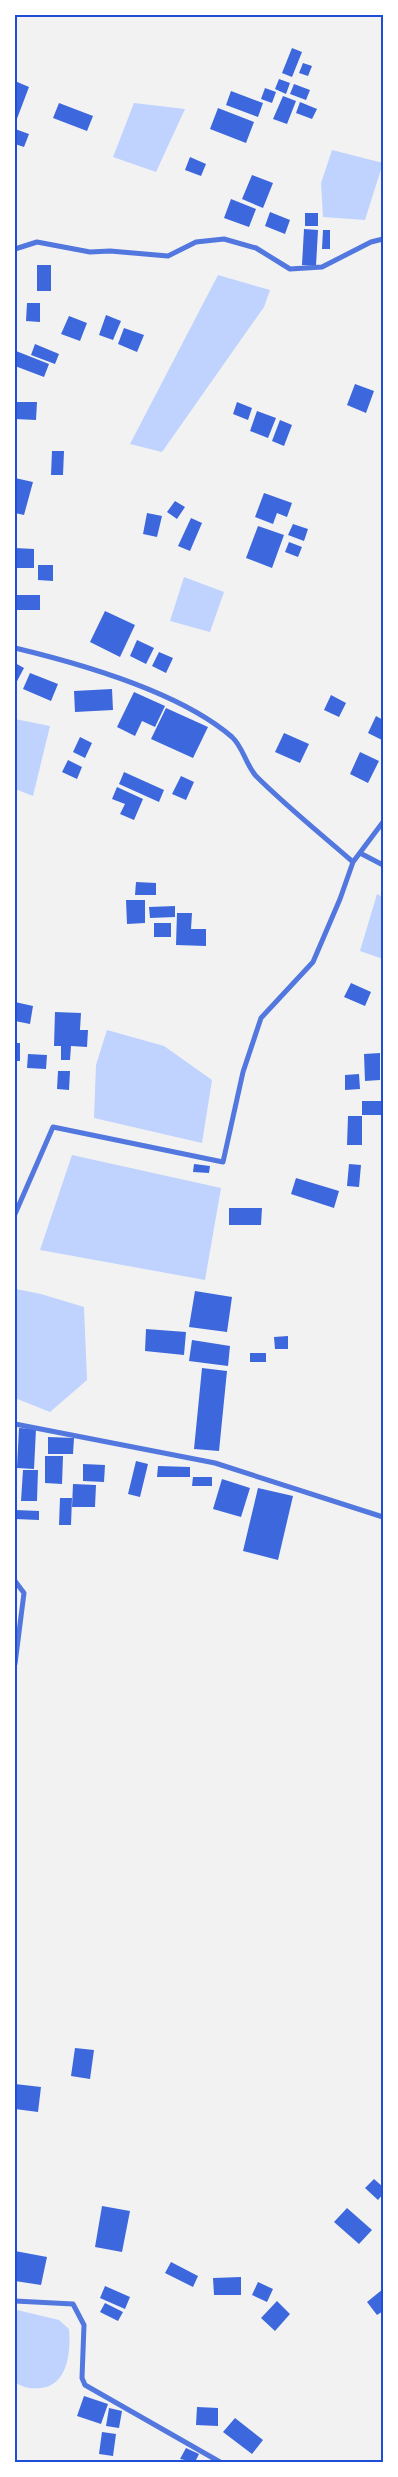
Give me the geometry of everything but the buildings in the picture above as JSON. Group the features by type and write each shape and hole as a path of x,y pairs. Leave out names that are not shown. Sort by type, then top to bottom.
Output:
{"street":[{"path":"15,249 37,242 90,252 110,251 168,256 196,242 224,240 256,248 290,269 322,267 371,242 383,239"},
{"path":"15,648 70,662 143,688 207,718 234,739 254,774 353,862"},
{"path":"15,1214 53,1127 223,1162 243,1072 261,1018 314,962 353,862 383,822"},
{"path":"360,853 383,864"},
{"path":"15,1424 215,1463 383,1517"},
{"path":"15,1581 24,1592 15,1664"},
{"path":"15,2301 73,2304 84,2325 82,2378 85,2385 220,2462"}],"water":[{"path":"134,103 185,109 156,172 113,157"},
{"path":"332,150 383,163 365,220 323,217 321,183"},
{"path":"218,275 270,290 264,307 162,452 130,444"},
{"path":"184,577 224,592 210,632 170,621"},
{"path":"15,719 50,726 33,796 15,789"},
{"path":"377,894 383,897 383,959 360,951"},
{"path":"107,1030 164,1046 212,1080 202,1143 94,1118 96,1065"},
{"path":"72,1155 221,1188 205,1280 40,1250"},
{"path":"16,1289 41,1294 84,1307 87,1380 50,1412 15,1398"},
{"path":"15,2311 59,2320 69,2329 66,2366 57,2381 50,2386 30,2388 15,2382"}]}
